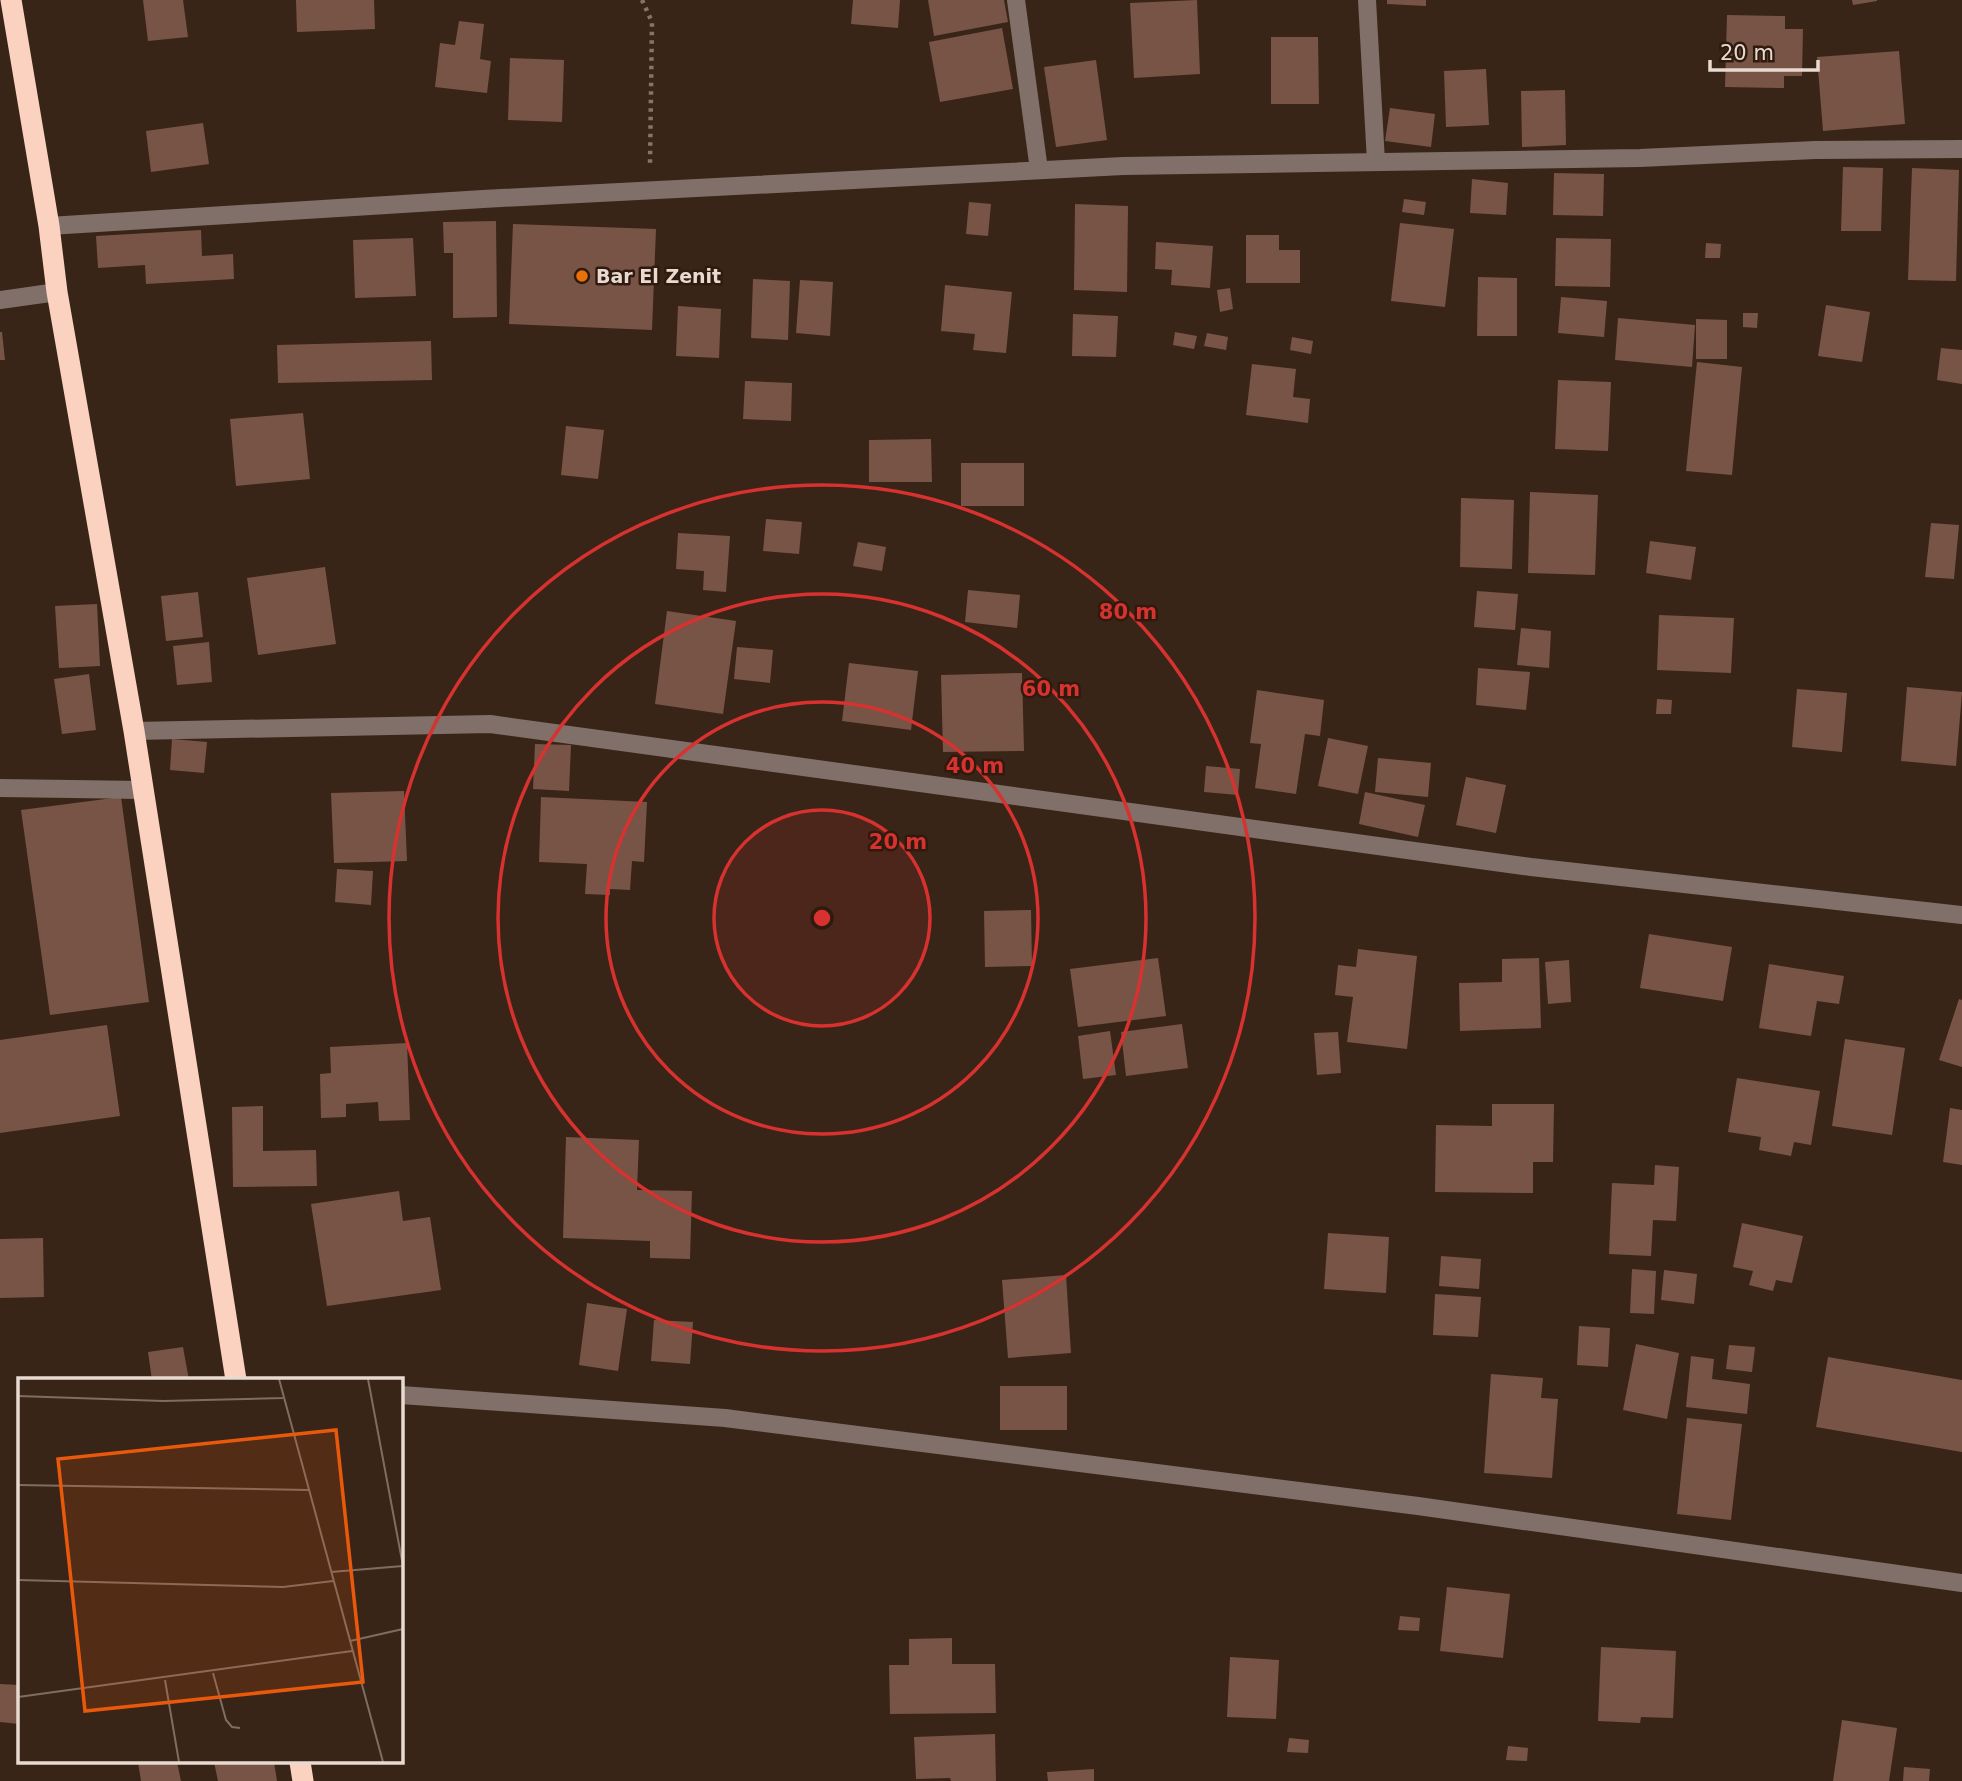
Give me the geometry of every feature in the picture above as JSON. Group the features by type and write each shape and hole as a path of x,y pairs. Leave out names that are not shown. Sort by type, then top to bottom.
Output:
{"highway":[{"path":"11,0 49,226 57,292 134,730 236,1378"}],"street":[{"path":"1016,0 1039,170"},
{"path":"1367,0 1376,162"},
{"path":"49,226 650,190 1124,166 1640,159 1815,150 1962,149"},
{"path":"0,300 57,292"},
{"path":"134,730 490,724 1531,867 1962,915"},
{"path":"0,788 142,790"},
{"path":"402,1395 724,1418 1418,1506 1962,1583"}],"path":[{"path":"642,0 652,22 650,190"}],"building":[{"path":"143,0 183,0 188,37 148,41"},
{"path":"296,0 374,0 375,29 297,32"},
{"path":"853,0 900,0 898,28 851,24"},
{"path":"928,0 1004,0 1008,22 934,36"},
{"path":"1197,0 1200,74 1134,78 1130,3"},
{"path":"1387,0 1426,0 1426,6 1387,4"},
{"path":"1852,0 1877,0 1877,1 1853,5"},
{"path":"1727,15 1785,16 1785,29 1803,29 1802,76 1784,76 1784,88 1725,87"},
{"path":"459,21 484,24 480,59 491,61 487,93 435,87 440,43 455,45"},
{"path":"1002,28 1013,89 940,102 929,42"},
{"path":"1271,37 1318,37 1319,104 1271,104"},
{"path":"1899,51 1905,124 1823,131 1817,57"},
{"path":"510,58 564,60 562,122 508,120"},
{"path":"1096,60 1107,140 1056,147 1044,67"},
{"path":"1486,69 1489,125 1446,127 1444,71"},
{"path":"1565,90 1566,145 1522,147 1521,91"},
{"path":"1390,108 1435,114 1431,147 1385,141"},
{"path":"203,123 209,164 151,172 146,131"},
{"path":"1843,167 1883,168 1881,231 1841,231"},
{"path":"1912,168 1959,170 1956,281 1908,280"},
{"path":"1554,173 1604,174 1603,216 1553,215"},
{"path":"1472,179 1508,183 1506,215 1470,213"},
{"path":"1404,199 1426,202 1424,215 1402,212"},
{"path":"969,202 991,204 988,236 966,234"},
{"path":"1075,204 1128,206 1127,292 1074,290"},
{"path":"496,221 497,317 453,318 453,253 444,253 443,222"},
{"path":"1400,223 1454,229 1445,307 1391,301"},
{"name":"Bar El Zenit","path":"513,224 656,229 652,330 509,324"},
{"path":"201,230 202,256 233,254 234,279 146,284 145,265 98,268 96,236"},
{"path":"1246,235 1279,235 1279,250 1300,250 1300,283 1246,283"},
{"path":"413,238 416,296 355,298 353,240"},
{"path":"1556,238 1611,239 1610,287 1555,286"},
{"path":"1156,242 1213,246 1210,288 1171,285 1172,270 1155,269"},
{"path":"1706,243 1721,244 1720,258 1705,258"},
{"path":"1478,277 1517,278 1517,336 1477,336"},
{"path":"753,279 790,281 788,340 751,338"},
{"path":"800,280 833,282 830,336 796,333"},
{"path":"945,285 1012,292 1006,353 973,350 975,334 941,331"},
{"path":"1230,288 1233,309 1220,312 1217,290"},
{"path":"1561,297 1607,301 1604,337 1558,333"},
{"path":"1826,305 1870,312 1862,362 1818,356"},
{"path":"678,306 721,309 719,358 676,356"},
{"path":"1743,313 1758,313 1757,328 1743,327"},
{"path":"1073,314 1118,316 1116,357 1072,356"},
{"path":"1618,318 1695,325 1692,367 1615,360"},
{"path":"1696,319 1727,320 1727,359 1696,359"},
{"path":"2,332 5,360 0,360"},
{"path":"1175,332 1197,336 1194,349 1173,345"},
{"path":"1207,333 1228,337 1226,350 1204,346"},
{"path":"1292,337 1313,341 1311,354 1290,350"},
{"path":"431,341 432,380 278,383 277,345"},
{"path":"1941,348 1962,350 1962,384 1937,380"},
{"path":"1697,362 1742,367 1732,475 1686,471"},
{"path":"1252,364 1296,369 1293,397 1310,399 1308,423 1246,415"},
{"path":"1558,380 1611,382 1608,451 1555,449"},
{"path":"745,381 792,383 791,421 743,419"},
{"path":"303,413 310,479 236,486 230,419"},
{"path":"566,426 604,430 598,479 561,475"},
{"path":"931,439 932,482 869,482 869,440"},
{"path":"961,463 1024,463 1024,506 961,506"},
{"path":"1530,492 1598,495 1595,575 1528,573"},
{"path":"1461,498 1514,500 1512,569 1460,567"},
{"path":"766,519 802,522 799,554 763,551"},
{"path":"1931,523 1959,525 1954,579 1925,577"},
{"path":"678,533 730,536 726,592 703,590 704,571 676,569"},
{"path":"1650,541 1696,547 1691,580 1646,573"},
{"path":"858,542 886,547 882,571 853,566"},
{"path":"325,567 336,644 258,655 247,578"},
{"path":"968,590 1020,595 1017,628 965,622"},
{"path":"1477,591 1518,594 1515,630 1474,627"},
{"path":"198,592 203,637 166,641 161,596"},
{"path":"97,604 100,666 59,668 55,606"},
{"path":"667,611 736,621 723,714 655,704"},
{"path":"1659,615 1734,618 1731,673 1657,670"},
{"path":"1521,628 1551,631 1549,668 1517,665"},
{"path":"209,642 212,682 177,685 173,646"},
{"path":"737,647 773,650 770,683 734,679"},
{"path":"849,663 918,671 911,730 842,721"},
{"path":"1478,668 1530,672 1526,710 1476,705"},
{"path":"1022,673 1024,751 943,752 941,675"},
{"path":"89,674 96,730 62,734 54,679"},
{"path":"1907,687 1962,692 1956,766 1901,761"},
{"path":"1797,689 1847,693 1842,752 1792,747"},
{"path":"1257,690 1324,700 1320,736 1305,734 1296,794 1255,788 1261,744 1250,743"},
{"path":"1657,699 1672,700 1671,714 1656,714"},
{"path":"1328,738 1368,746 1358,794 1318,786"},
{"path":"172,739 207,742 204,773 170,770"},
{"path":"535,744 571,745 569,791 533,789"},
{"path":"1378,758 1431,763 1428,797 1375,792"},
{"path":"1206,766 1240,769 1238,795 1204,792"},
{"path":"1466,777 1506,785 1496,833 1456,825"},
{"path":"404,791 407,861 334,863 331,793"},
{"path":"1365,792 1425,805 1418,837 1359,824"},
{"path":"121,797 149,1002 50,1015 21,810"},
{"path":"541,797 647,802 644,862 632,861 630,890 610,889 610,895 585,894 587,864 539,862"},
{"path":"337,869 373,871 371,905 335,902"},
{"path":"1031,910 1032,966 985,967 984,911"},
{"path":"1649,934 1732,947 1723,1001 1640,988"},
{"path":"1358,949 1417,956 1407,1049 1347,1042 1353,997 1335,995 1338,965 1356,967"},
{"path":"1158,958 1166,1016 1078,1027 1070,969"},
{"path":"1539,958 1541,1028 1460,1031 1459,983 1502,982 1502,959"},
{"path":"1569,960 1571,1002 1548,1004 1545,962"},
{"path":"1769,964 1844,976 1839,1004 1817,1001 1811,1036 1759,1028"},
{"path":"1959,999 1962,1000 1962,1067 1939,1060"},
{"path":"1182,1024 1188,1068 1126,1076 1121,1032"},
{"path":"107,1025 120,1116 0,1133 0,1040"},
{"path":"1110,1031 1116,1075 1083,1079 1078,1036"},
{"path":"1338,1032 1341,1073 1317,1075 1314,1033"},
{"path":"1845,1039 1905,1048 1892,1135 1832,1126"},
{"path":"407,1043 410,1120 379,1121 378,1102 346,1104 346,1117 321,1118 320,1074 331,1073 330,1047"},
{"path":"1737,1078 1820,1091 1811,1145 1794,1142 1791,1156 1759,1150 1761,1137 1728,1132"},
{"path":"1492,1104 1554,1104 1553,1162 1533,1162 1533,1193 1435,1192 1436,1125 1492,1126"},
{"path":"263,1106 263,1151 316,1150 317,1186 233,1187 232,1107"},
{"path":"1950,1108 1962,1110 1962,1165 1943,1162"},
{"path":"566,1137 639,1140 637,1190 692,1191 690,1259 650,1258 650,1241 563,1238"},
{"path":"1655,1165 1679,1167 1676,1221 1653,1220 1651,1256 1609,1254 1612,1183 1654,1185"},
{"path":"399,1191 403,1221 430,1217 441,1290 327,1306 311,1204"},
{"path":"1742,1223 1803,1236 1792,1283 1776,1280 1773,1291 1749,1285 1753,1271 1733,1267"},
{"path":"1328,1233 1389,1237 1386,1293 1324,1289"},
{"path":"43,1238 44,1297 0,1298 0,1239"},
{"path":"1441,1256 1481,1259 1479,1289 1439,1286"},
{"path":"1632,1269 1656,1271 1654,1314 1630,1313"},
{"path":"1664,1270 1697,1274 1694,1304 1661,1300"},
{"path":"1066,1275 1071,1353 1008,1358 1002,1280"},
{"path":"1435,1294 1481,1297 1478,1337 1433,1335"},
{"path":"587,1303 627,1309 618,1371 579,1365"},
{"path":"654,1320 693,1322 690,1364 651,1361"},
{"path":"1579,1326 1610,1328 1608,1367 1577,1365"},
{"path":"1636,1344 1679,1353 1667,1419 1623,1410"},
{"path":"1729,1345 1755,1347 1752,1372 1726,1369"},
{"path":"183,1347 189,1378 152,1378 148,1352"},
{"path":"1691,1356 1714,1359 1712,1379 1750,1384 1747,1414 1686,1407"},
{"path":"1828,1357 1962,1380 1962,1452 1816,1427"},
{"path":"1491,1374 1543,1378 1541,1398 1558,1399 1552,1478 1484,1473"},
{"path":"1000,1386 1067,1386 1067,1430 1000,1430"},
{"path":"1687,1418 1742,1424 1731,1520 1677,1514"},
{"path":"1447,1587 1510,1594 1503,1658 1440,1651"},
{"path":"1400,1616 1420,1618 1419,1631 1398,1630"},
{"path":"952,1638 952,1664 995,1664 996,1713 890,1714 889,1665 909,1665 909,1639"},
{"path":"1601,1647 1676,1651 1673,1718 1641,1717 1640,1723 1598,1721"},
{"path":"1230,1657 1279,1660 1276,1719 1227,1717"},
{"path":"0,1684 18,1685 18,1724 0,1722"},
{"path":"1842,1720 1897,1728 1889,1781 1833,1781"},
{"path":"995,1734 996,1781 916,1779 914,1737"},
{"path":"1289,1738 1309,1740 1308,1753 1287,1752"},
{"path":"1508,1746 1528,1748 1527,1761 1506,1760"},
{"path":"138,1764 177,1764 181,1781 141,1781"},
{"path":"214,1764 274,1764 277,1781 218,1781"},
{"path":"1904,1767 1930,1769 1929,1781 1903,1781"},
{"path":"1094,1769 1094,1781 1048,1781 1047,1772"}],"place":[{"name":"Bar El Zenit","path":"582,276"}]}
